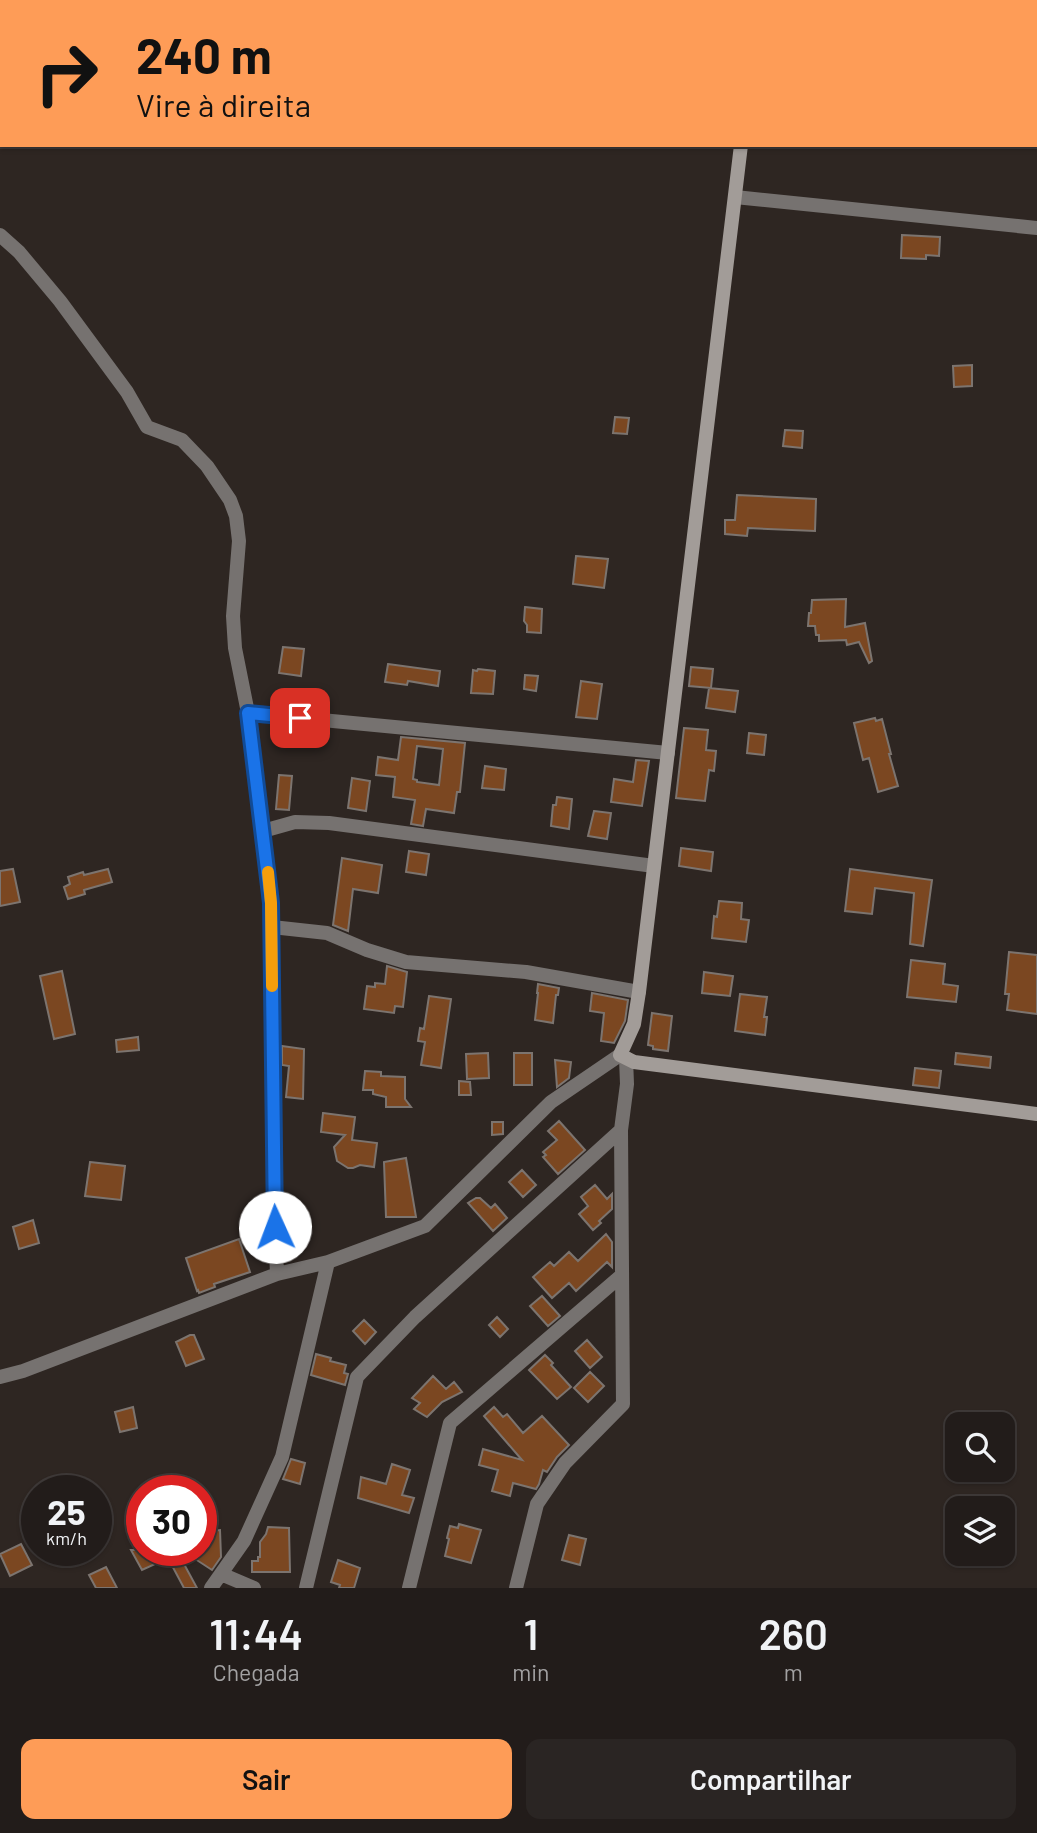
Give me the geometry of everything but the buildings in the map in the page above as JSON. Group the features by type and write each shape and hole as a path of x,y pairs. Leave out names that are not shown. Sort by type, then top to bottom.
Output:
{"street":[{"path":"516,1588 537,1504 565,1463 623,1405 621,1130 627,1084 623,1057 634,1024 639,992 741,147"},
{"path":"734,197 1037,228"},
{"path":"0,235 19,252 60,301 127,392 147,427 182,440 207,466 230,500 236,516 239,541 233,616 234,648 248,713 271,903 277,1274"},
{"path":"248,713 668,752"},
{"path":"263,831 295,822 329,823 654,866"},
{"path":"272,927 327,933 367,950 406,962 526,972 639,992"},
{"path":"623,1057 634,1062 1037,1114"},
{"path":"0,1377 23,1371 277,1274 328,1262 425,1226 551,1102 623,1057"},
{"path":"306,1588 357,1377 415,1317 621,1130"},
{"path":"211,1588 244,1541 282,1457 328,1262"},
{"path":"409,1588 450,1423 622,1275"},
{"path":"221,1574 254,1588"}],"slow traffic":[{"path":"268,872 272,986"}],"route":[{"path":"275,1227 271,903 248,713 300,718"}]}
